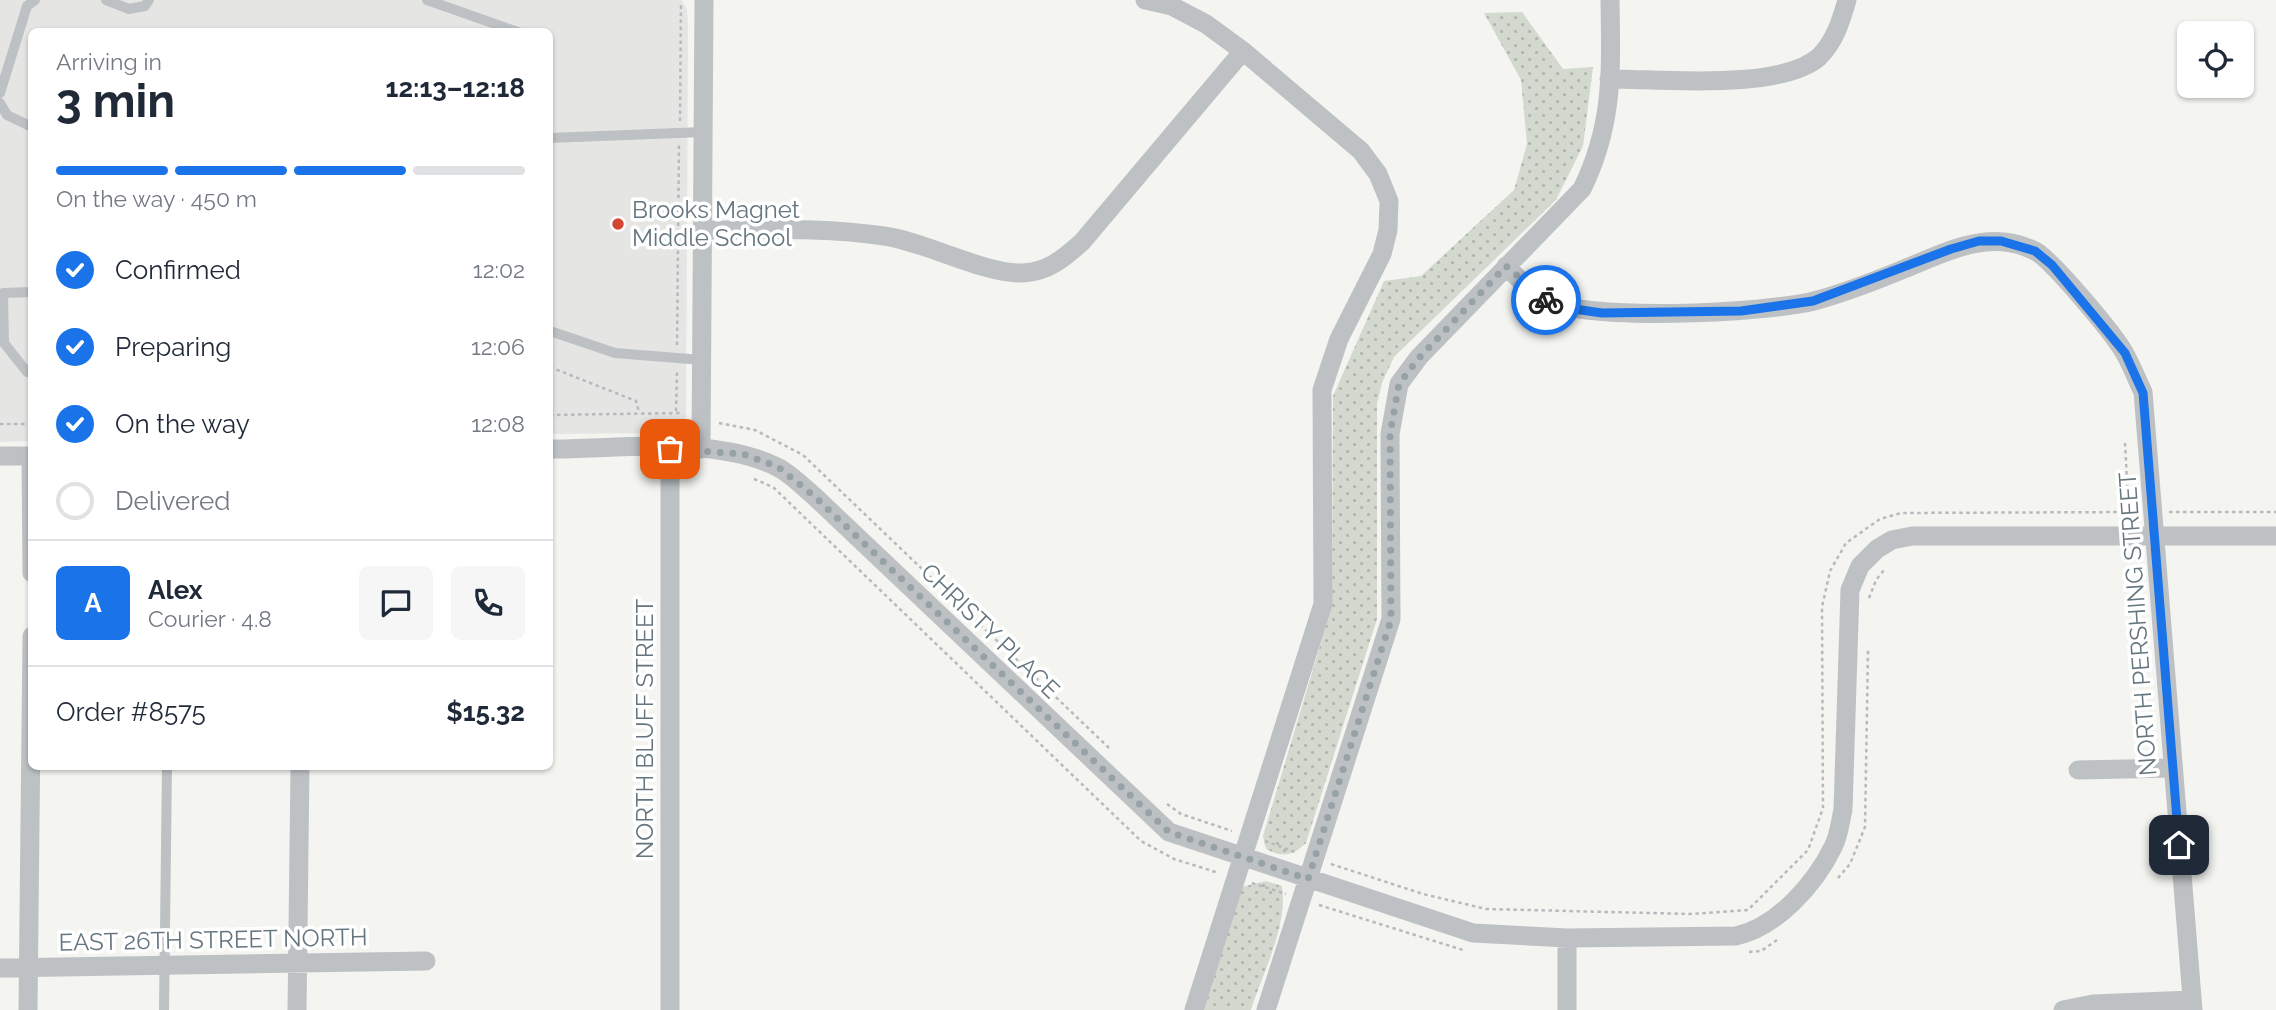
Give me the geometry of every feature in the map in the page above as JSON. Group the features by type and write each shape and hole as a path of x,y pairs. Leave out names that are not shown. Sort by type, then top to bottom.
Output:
{"street":[{"path":"701,449 704,0"},
{"path":"1145,0 1171,6 1206,24 1243,51 1361,151 1378,174 1389,201 1382,254 1339,340 1322,390 1323,604 1194,1010"},
{"path":"1266,1010 1391,620 1390,434 1399,384 1419,358 1582,188 1599,155 1609,107 1610,0"},
{"path":"1609,79 1765,79 1792,72 1818,57 1837,33 1847,0"},
{"path":"703,230 812,230 885,236 942,250 997,270 1020,273 1041,271 1061,261 1082,242 1243,51"},
{"name":"NORTH PERSHING STREET","path":"1506,266 1542,299 1567,308 1602,313 1741,311 1813,301 1979,241 2001,241 2035,251 2052,265 2125,353 2143,393 2192,1005"},
{"name":"CHRISTY PLACE","path":"553,449 701,449 743,454 778,467 814,496 1169,832 1243,857"},
{"name":"NORTH BLUFF STREET","path":"670,449 670,1010"},
{"path":"0,456 28,456"},
{"path":"1243,857 1472,933 1567,938 1736,936 1754,932 1824,880 1843,810 1850,590 1860,566 1877,549 1892,540 1947,535 2276,536"},
{"path":"2078,769 2173,768"},
{"path":"28,1010 31,770"},
{"path":"297,1010 300,770"},
{"path":"1567,938 1567,1010"},
{"name":"EAST 26TH STREET NORTH","path":"0,968 426,961"},
{"path":"2063,1010 2093,1004 2192,1005"}],"lane":[{"path":"0,93 27,6 34,0"},
{"path":"106,0 129,9 145,6 149,0"},
{"path":"427,0 507,28"},
{"path":"0,103 7,115 28,125"},
{"path":"553,138 703,132"},
{"path":"28,292 3,293 4,343 28,372"},
{"path":"553,332 615,353 702,360"},
{"path":"164,1010 167,770"}],"path":[{"path":"676,412 681,2"},
{"path":"553,368 621,393 636,401 639,413"},
{"path":"553,415 676,412 755,430 803,455 1115,754"},
{"path":"0,424 28,424"},
{"path":"2125,443 2131,536"},
{"path":"745,475 773,487 1141,841 1174,859 1456,950 1468,950"},
{"path":"1160,798 1181,814 1423,894 1486,909 1690,914 1748,910 1808,850 1824,808 1822,607 1830,571 1846,543 1880,519 1901,513 2276,512"},
{"path":"1868,603 1876,580 1889,564"},
{"path":"1824,880 1850,864 1865,827 1868,644"},
{"path":"1749,952 1761,951 1786,934"}],"shaded area":[{"name":"Brooks Magnet Middle School","path":"0,0 681,0 687,9 686,417 682,428 673,433 553,434 553,28 28,28 28,441 0,442"},
{"path":"1522,12 1563,69 1593,67 1583,146 1556,200 1394,357 1382,383 1377,404 1377,619 1306,843 1292,853 1277,854 1266,849 1263,836 1332,606 1333,396 1384,281 1421,276 1514,190 1527,144 1521,80 1484,13"},
{"path":"1266,881 1282,886 1283,901 1278,933 1251,1010 1203,1010 1241,887"}],"way so far":[{"path":"670,449 711,449 743,454 778,467 814,496 1169,832 1308,879 1391,620 1390,434 1399,384 1419,358 1506,266 1546,300"}],"place":[{"name":"Brooks Magnet Middle School","path":"618,224"}],"route":[{"path":"1546,300 1567,308 1602,313 1741,311 1813,301 1979,241 2001,241 2035,251 2052,265 2125,353 2143,393 2179,845"}]}
